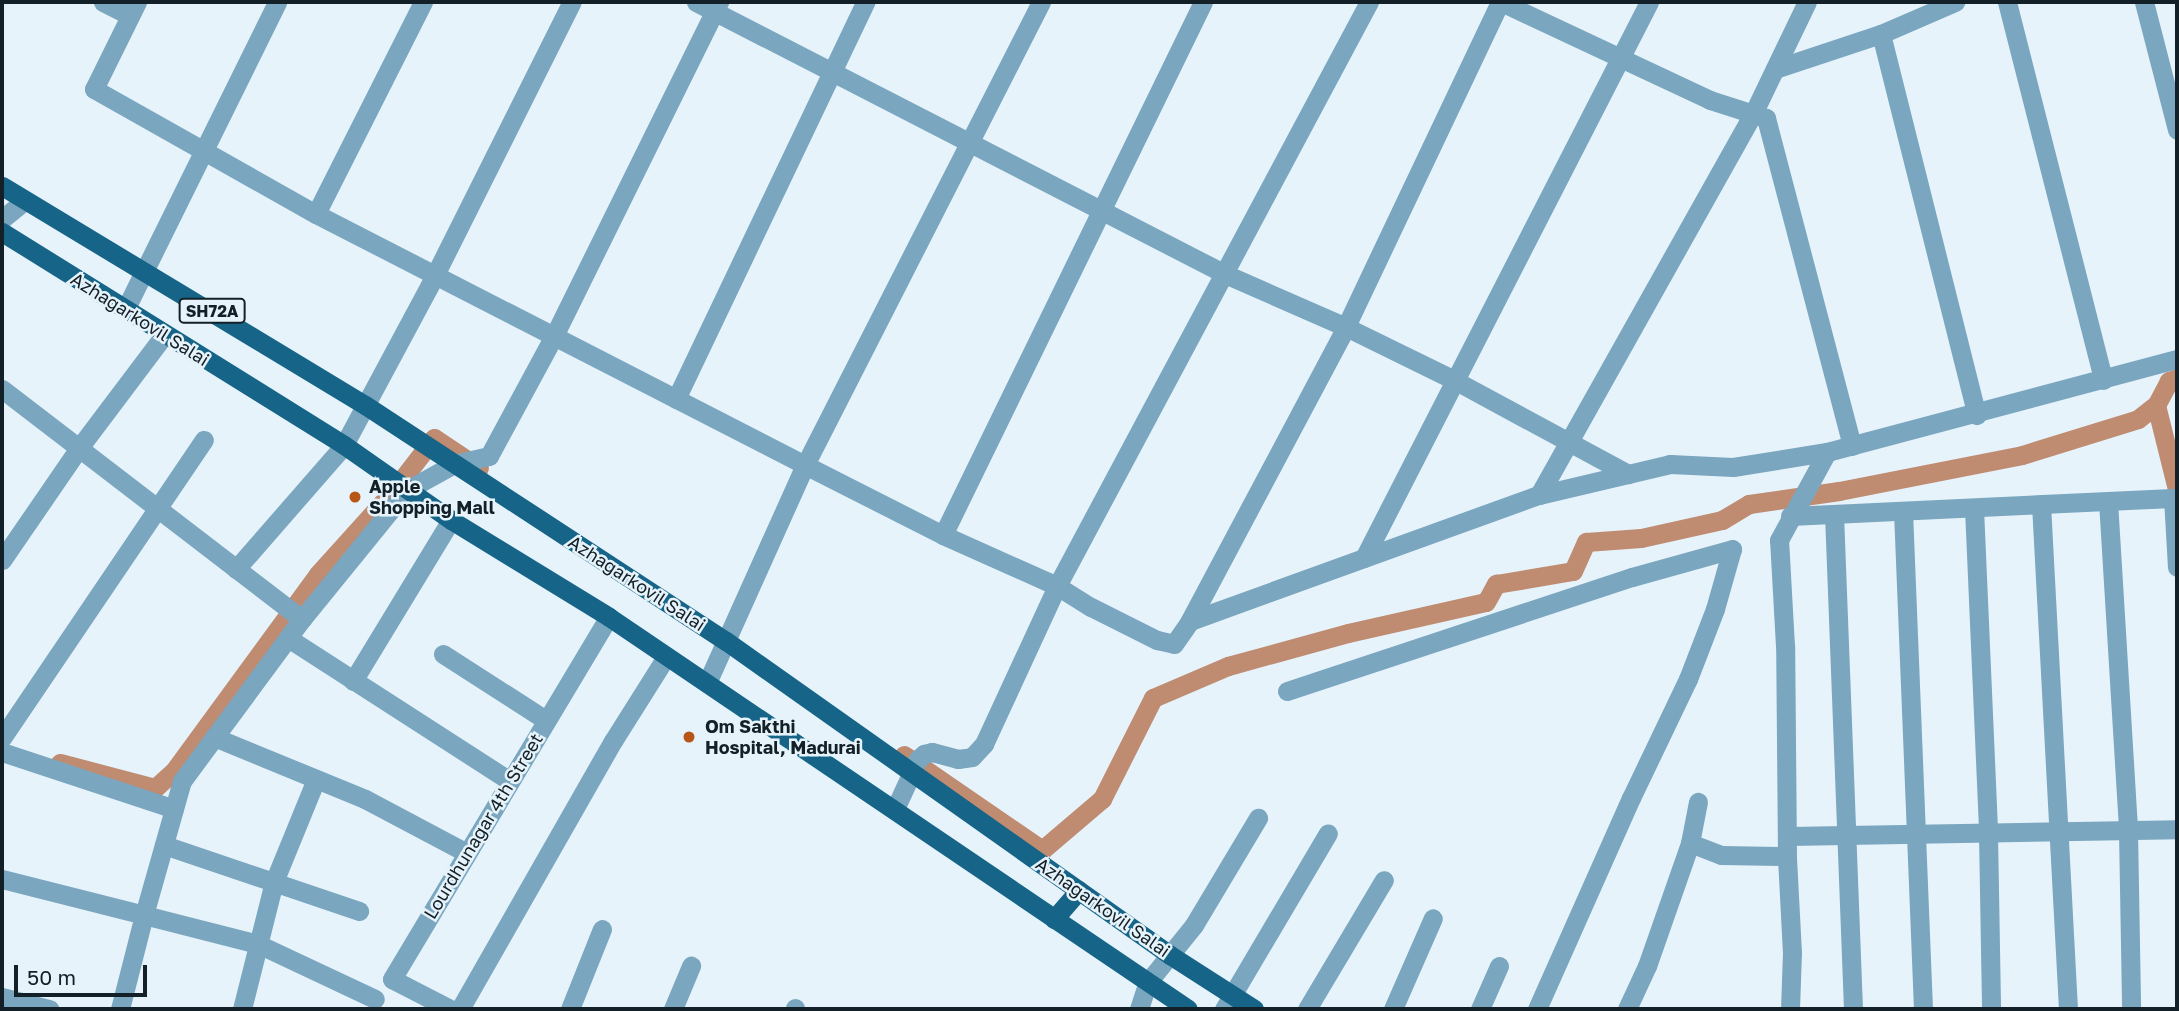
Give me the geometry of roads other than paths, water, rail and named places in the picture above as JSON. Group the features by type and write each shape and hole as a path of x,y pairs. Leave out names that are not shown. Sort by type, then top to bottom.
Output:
{"main road":[{"name":"Azhagarkovil Salai","path":"2,186 365,405 728,637 915,765 1079,890 1170,955 1228,1002 1254,1009"},
{"name":"Azhagarkovil Salai","path":"2,232 126,308 164,335 344,444 451,520 609,617 1188,1009"},
{"path":"1055,919 1079,890"}],"street":[{"path":"103,2 133,9 94,89 201,152 316,214 943,535 1057,586 1091,607 1157,640 1174,644 1190,621 1346,327 1501,2 1710,100 1766,118 1852,446"},
{"path":"126,308 277,2"},
{"path":"316,214 424,2"},
{"path":"236,569 344,444 435,275 572,2"},
{"path":"696,2 717,6 831,73 969,145 1103,209 1225,274 1346,327 1456,381 1628,474"},
{"path":"676,399 865,2"},
{"path":"707,683 805,465 1041,2"},
{"path":"943,535 1203,2"},
{"path":"895,809 915,765 932,752 958,759 972,757 984,744 1057,586 1369,2"},
{"path":"1364,558 1649,2"},
{"path":"1539,495 1753,114 1807,2"},
{"path":"1881,34 1917,2"},
{"path":"1775,68 1881,34 1955,2"},
{"path":"2007,2 2103,380"},
{"path":"2144,2 2177,130"},
{"path":"120,1009 181,780 288,638 295,614 401,485 455,464 489,456 554,336 717,6"},
{"path":"1881,34 1977,415"},
{"path":"2,219 24,201"},
{"path":"2,561 79,448 164,335"},
{"path":"1190,621 1539,495 1670,464 1733,467 1827,452 1977,415 2177,359"},
{"path":"2,389 295,614"},
{"path":"2,738 204,440"},
{"path":"1790,1009 1793,953 1787,856 1785,646 1779,540 1793,509 1827,452"},
{"path":"1793,509 1834,514 2174,498 2177,567"},
{"path":"2108,501 2128,830 2131,1009"},
{"path":"2041,505 2068,1009"},
{"path":"1974,508 1988,833 1991,1009"},
{"path":"1903,511 1923,1009"},
{"path":"1834,514 1853,1009"},
{"path":"353,681 451,520"},
{"path":"1287,691 1632,578 1732,549 1715,609 1688,679 1631,798 1537,1009"},
{"name":"Lourdhunagar 4th Street","path":"375,999 391,979 609,617"},
{"path":"288,638 510,781"},
{"path":"443,654 546,720"},
{"path":"460,1009 613,741 666,657"},
{"path":"214,737 365,799 467,853"},
{"path":"2,752 174,809"},
{"path":"242,1009 274,882 316,779"},
{"path":"1627,1009 1647,966 1690,843 1698,802"},
{"path":"1139,1009 1148,982 1201,914 1258,818"},
{"path":"1788,836 2177,829"},
{"path":"1228,1002 1328,833"},
{"path":"1690,843 1721,855 1787,856"},
{"path":"164,845 359,911"},
{"path":"2,879 258,944 375,999"},
{"path":"1307,1009 1384,880"},
{"path":"1393,1009 1433,918"},
{"path":"569,1009 602,929"},
{"path":"673,1009 691,966"},
{"path":"1480,1009 1499,966"},
{"path":"391,979 450,1009"},
{"path":"356,1009 375,999"},
{"path":"10,1002 49,1009"}],"waterway":[{"path":"2177,378 2169,381 2156,405 2177,489"},
{"path":"904,755 1042,850 1102,799 1153,698 1228,666 1348,633 1486,602 1496,584 1573,571 1586,542 1641,538 1722,520 1749,504 1839,491 2022,455 2138,419 2156,405"},
{"path":"60,763 155,788 174,771 318,574 393,491 434,438 479,468"}],"place":[{"name":"Apple Shopping Mall","path":"355,497"},
{"name":"Om Sakthi Hospital, Madurai","path":"689,737"}]}
